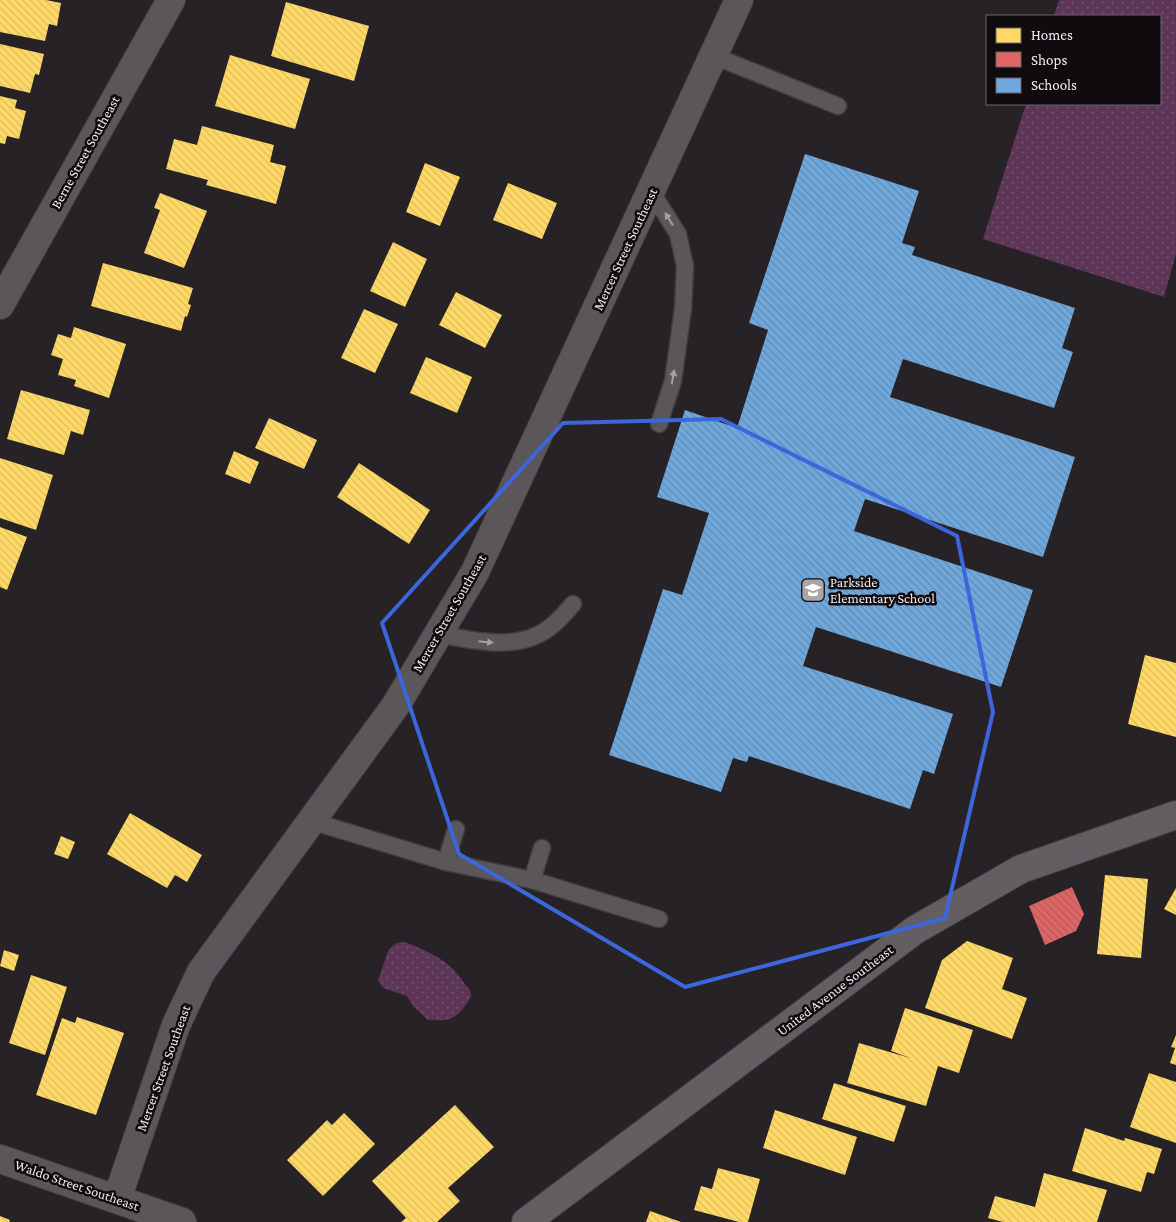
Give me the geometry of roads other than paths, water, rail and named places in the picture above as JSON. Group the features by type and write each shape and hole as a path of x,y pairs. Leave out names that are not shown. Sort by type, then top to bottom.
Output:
{"street":[{"name":"Berne Street Southeast","path":"0,304 171,0"},
{"name":"Mercer Street Southeast","path":"117,1199 176,1025 201,972 396,706 475,572 740,0"},
{"name":"United Avenue Southeast","path":"526,1222 915,930 1021,869 1176,815"},
{"name":"Waldo Street Southeast","path":"0,1159 182,1222"}],"lane":[{"path":"714,56 838,106"},
{"path":"651,191 678,234 685,266 683,309 673,382 659,424"},
{"path":"438,634 491,643 515,642 535,637 553,625 573,604"},
{"path":"311,821 446,862 532,880 659,918"},
{"path":"446,862 456,830"},
{"path":"532,880 542,848"}],"place":[{"name":"Parkside Elementary School","path":"813,590"}]}
